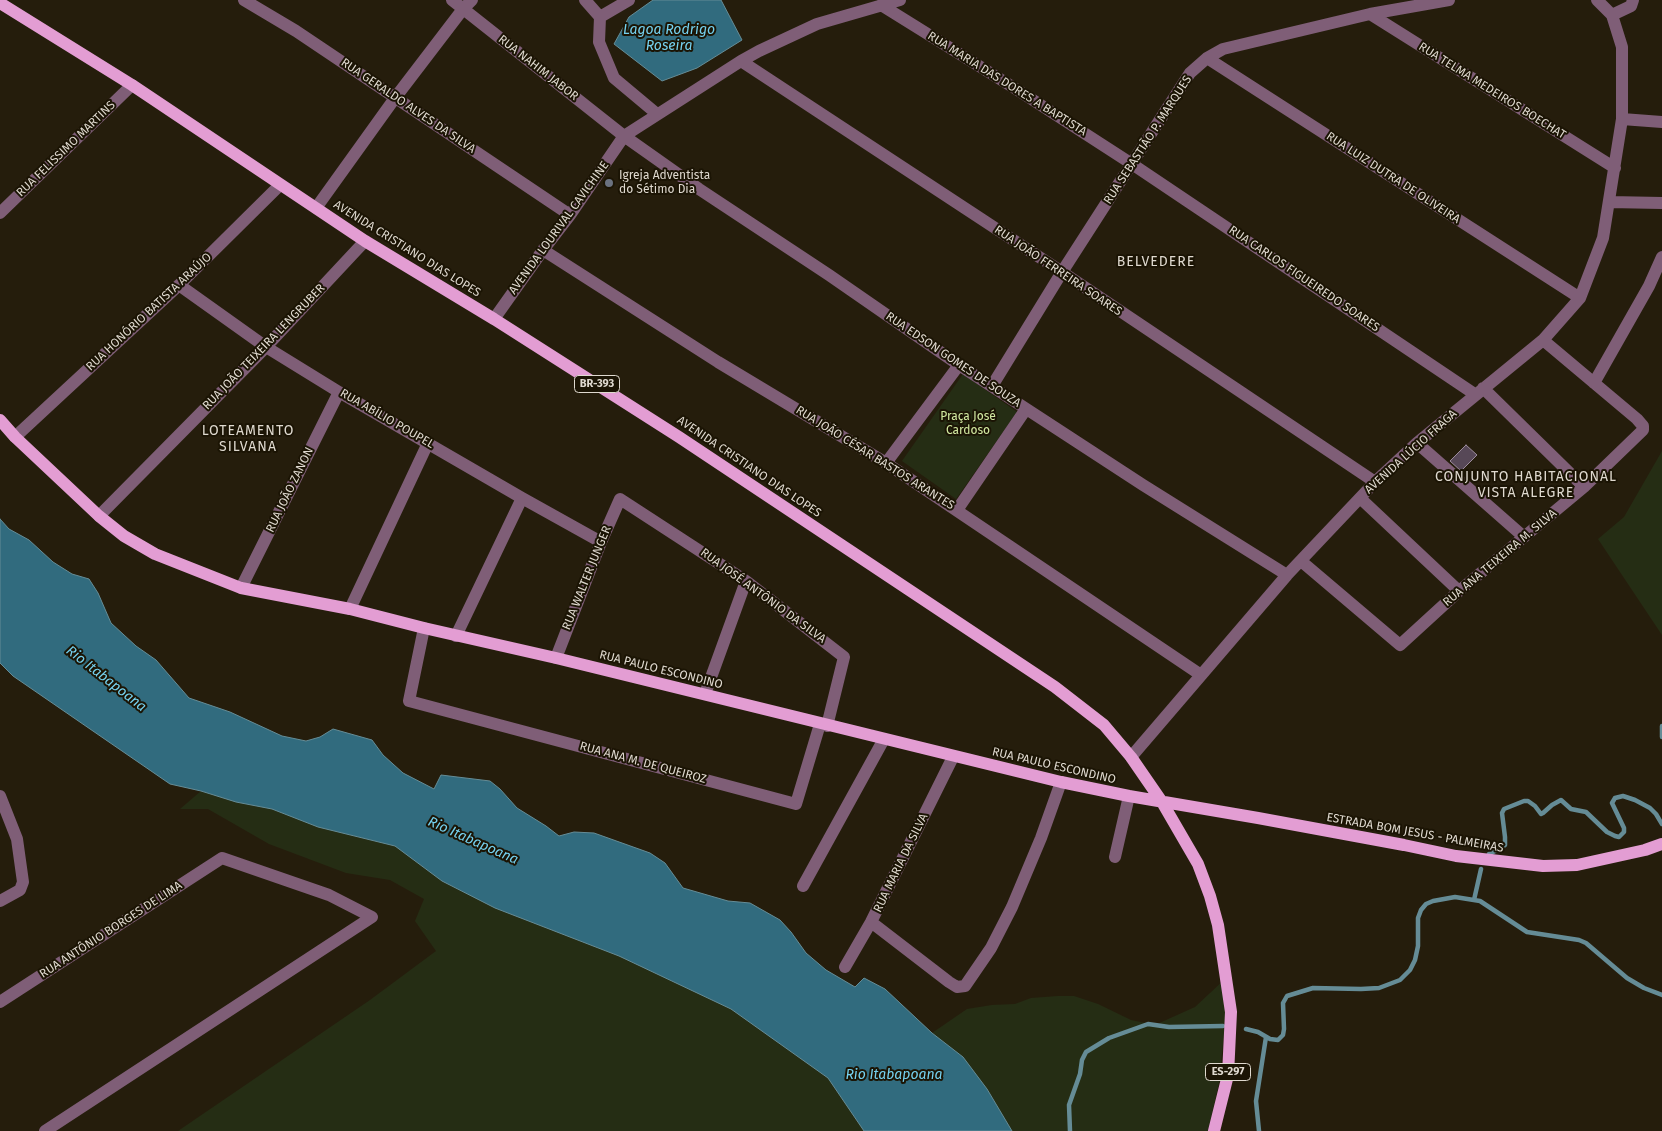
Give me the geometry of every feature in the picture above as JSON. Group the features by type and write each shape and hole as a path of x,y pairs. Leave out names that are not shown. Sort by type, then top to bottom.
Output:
{"main road":[{"name":"AVENIDA CRISTIANO DIAS LOPES","path":"2,8 132,85 365,241 494,319 679,436 1055,687 1104,725 1131,757 1162,802 1198,864 1210,896 1222,948 1231,1012 1228,1076 1214,1131"},
{"name":"RUA PAULO ESCONDINO","path":"0,420 15,437 99,516 124,536 156,554 241,588 350,609 456,636 705,694 954,757 1061,782 1162,802"},
{"name":"ESTRADA BOM JESUS - PALMEIRAS","path":"1162,802 1258,818 1456,856 1511,864 1543,866 1577,865 1645,850 1662,844"}],"street":[{"name":"RUA GERALDO ALVES DA SILVA","path":"244,0 296,31 570,215"},
{"name":"RUA NAHIM JABOR","path":"452,0 468,5 624,136"},
{"path":"584,0 600,16 599,42 614,78 657,114"},
{"path":"600,16 629,0"},
{"path":"624,136 741,61 817,24 880,2 900,0"},
{"name":"RUA SEBASTIÃO P. MARQUES","path":"992,386 1062,272 1190,72 1207,58 1223,49 1370,14 1449,0"},
{"path":"1597,0 1612,14 1631,6 1634,0"},
{"name":"RUA MARIA DAS DORES A BAPTISTA","path":"880,2 1132,164"},
{"path":"316,208 395,98 468,5"},
{"name":"RUA TELMA MEDEIROS BOECHAT","path":"1370,14 1615,168"},
{"name":"AVENIDA LÚCIO FRAGA","path":"1131,757 1288,575 1375,482 1417,443 1543,340 1580,298 1602,238 1610,202 1622,119 1622,47 1612,14"},
{"name":"RUA LUIZ DUTRA DE OLIVEIRA","path":"1207,58 1580,298"},
{"name":"RUA JOÃO FERREIRA SOARES","path":"741,61 1062,272 1375,482"},
{"name":"RUA FELISSIMO MARTINS","path":"0,212 132,85"},
{"path":"1622,119 1662,122"},
{"name":"AVENIDA LOURIVAL CAVICHINE","path":"494,319 570,215 624,136"},
{"name":"RUA EDSON GOMES DE SOUZA","path":"624,136 959,365 1288,575"},
{"name":"RUA CARLOS FIGUEIREDO SOARES","path":"1132,164 1480,391 1584,487"},
{"name":"RUA HONÓRIO BATISTA ARAÚJO","path":"15,437 179,285 280,185"},
{"path":"1610,202 1662,203"},
{"name":"RUA JOÃO TEIXEIRA LENGRUBER","path":"99,516 266,347 365,241"},
{"name":"RUA JOÃO CÉSAR BASTOS ARANTES","path":"543,250 710,357 886,463 1201,675"},
{"path":"1543,340 1594,384 1650,286 1662,257"},
{"name":"RUA ABÍLIO POUPEL","path":"179,285 266,347 339,392 601,542"},
{"path":"886,463 959,365"},
{"name":"RUA ANA TEIXEIRA M. SILVA","path":"1301,561 1400,645 1459,591 1584,487 1642,430 1643,426 1637,419 1594,384"},
{"name":"RUA JOÃO ZANON","path":"241,588 339,392"},
{"path":"957,510 1026,409"},
{"path":"350,609 428,443"},
{"path":"1417,443 1524,537"},
{"path":"456,636 522,498"},
{"path":"1360,498 1459,591"},
{"name":"RUA WALTER JUNGER","path":"556,658 601,542 620,499"},
{"name":"RUA JOSÉ ANTÔNIO DA SILVA","path":"620,499 746,581 844,657 824,725"},
{"path":"705,694 746,581"},
{"name":"RUA ANA M. DE QUEIROZ","path":"424,628 409,701 796,804 824,725"},
{"path":"803,886 884,739"},
{"name":"RUA MARIA DA SILVA","path":"845,968 871,922 954,757"},
{"path":"871,922 956,987 964,986 991,948 1009,913 1041,838 1061,782"},
{"path":"1115,857 1128,796"},
{"path":"0,797 17,839 23,882 20,890 0,901"},
{"name":"RUA ANTÔNIO BORGES DE LIMA","path":"0,1002 222,858 329,895 372,917 45,1131"}],"green space":[{"name":"Praça José Cardoso","path":"963,374 1017,412 956,499 902,461"},
{"path":"1662,451 1662,635 1598,539 1624,517"},
{"path":"201,791 236,802 272,809 318,827 395,846 442,881 495,908 619,956 731,1009 828,1078 864,1131 178,1131 370,1000 436,951 415,921 424,899 390,880 346,873 269,844 208,809 180,809"},
{"path":"1224,980 1226,1004 1219,1083 1208,1131 1012,1131 987,1089 963,1057 932,1033 967,1009 1015,1004 1031,998 1058,996 1074,996 1098,1004 1131,1020 1155,1025 1195,1007"}],"water":[{"name":"Lagoa Rodrigo Roseira","path":"653,0 721,0 742,40 697,68 662,81 614,44 629,17"},
{"name":"Rio Itabapoana","path":"0,519 9,529 29,540 53,562 72,574 89,579 98,593 111,623 136,646 156,660 189,698 230,712 282,736 306,741 320,737 333,729 372,740 383,755 403,773 434,789 441,775 490,781 517,808 559,836 574,832 594,833 650,853 665,863 683,888 728,901 750,903 780,920 806,953 826,970 855,987 864,978 885,989 932,1033 963,1057 987,1089 1012,1131 864,1131 828,1078 731,1009 619,956 495,908 442,881 395,846 318,827 272,809 236,802 170,784 13,676 0,663"}],"building":[{"path":"1466,445 1477,455 1461,471 1450,461"}],"waterway":[{"path":"1662,726 1662,737"},
{"path":"1489,854 1505,845 1502,813 1504,809 1524,801 1528,801 1535,806 1541,814 1561,800 1571,809 1586,812 1607,832 1619,837 1624,832 1624,828 1612,803 1615,798 1623,796 1650,808 1662,824"},
{"path":"1474,900 1481,869"},
{"path":"1246,1029 1258,1032 1270,1039 1278,1040 1283,1035 1283,1003 1287,996 1313,988 1379,988 1400,980 1410,970 1415,960 1418,946 1418,918 1421,910 1426,904 1433,901 1455,897 1480,901 1527,932 1579,940 1586,943 1627,978 1644,988 1662,995"},
{"path":"1070,1131 1069,1105 1086,1052 1109,1038 1148,1024 1169,1027 1223,1026"},
{"path":"1259,1131 1256,1101 1266,1037"}],"place":[{"name":"Igreja Adventista do Sétimo Dia","path":"609,183"}],"district":[{"name":"BELVEDERE","path":"1156,262"},
{"name":"LOTEAMENTO SILVANA","path":"248,440"},
{"name":"CONJUNTO HABITACIONAL VISTA ALEGRE","path":"1526,486"}]}
